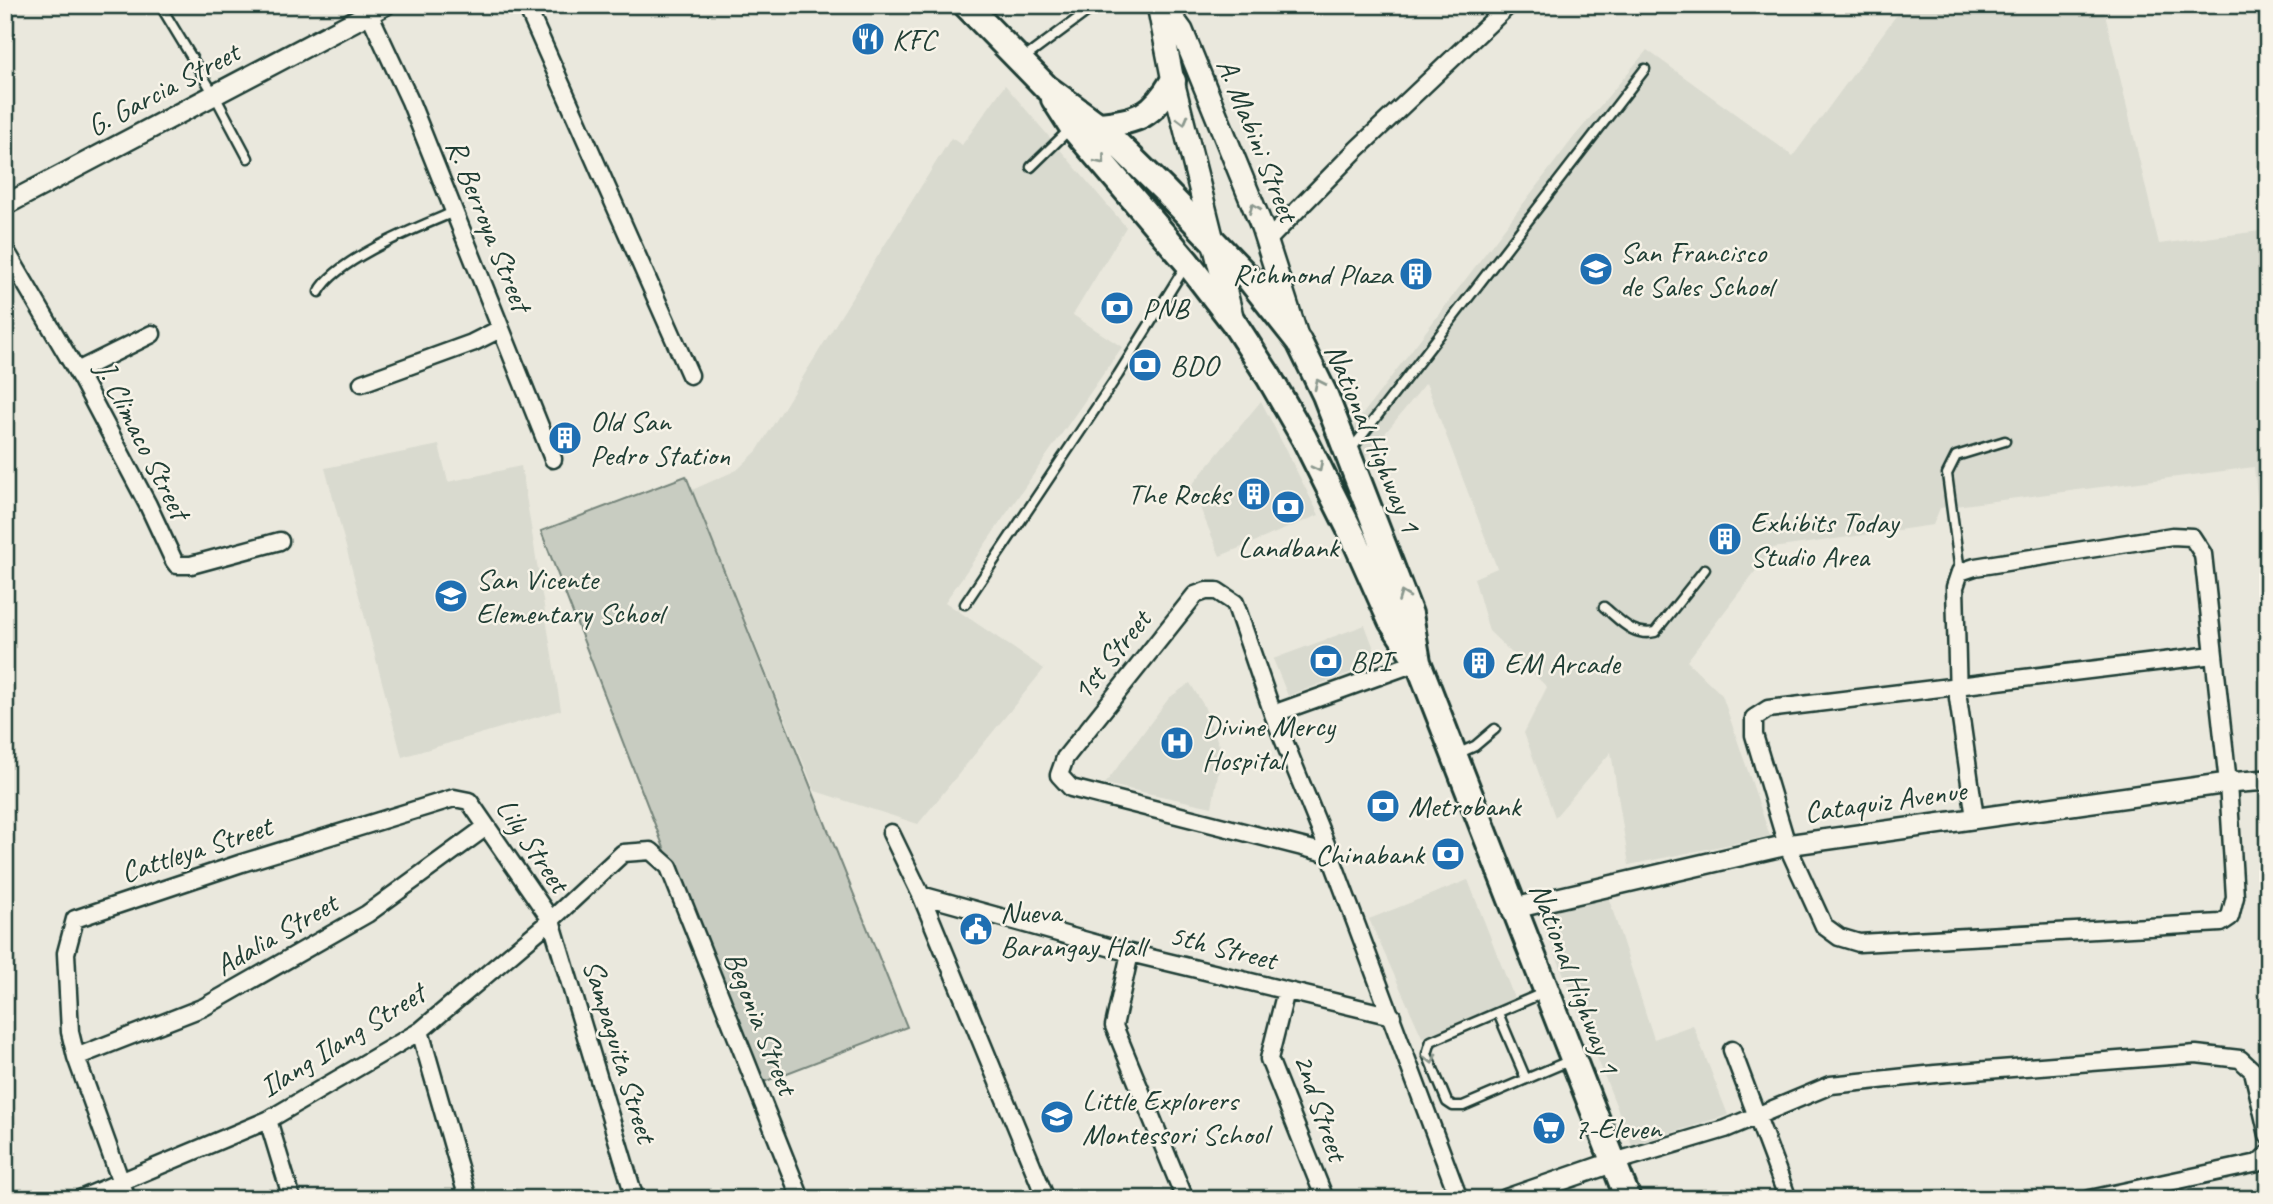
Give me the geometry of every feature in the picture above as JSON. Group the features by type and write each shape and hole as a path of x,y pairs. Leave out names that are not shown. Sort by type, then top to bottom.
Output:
{"highway":[{"name":"National Highway 1","path":"967,5 1046,87 1098,125 1215,243 1246,275 1299,342 1349,453 1410,614 1418,662"},
{"path":"1098,125 1122,123 1145,115 1163,98 1173,80"},
{"name":"National Highway 1","path":"1046,87 1072,127 1187,262 1234,323 1298,428 1354,538 1391,621 1418,662 1628,1199"}],"main road":[{"name":"A. Mabini Street","path":"1161,5 1173,80 1234,323"},
{"name":"A. Mabini Street","path":"1161,5 1182,31 1267,242 1299,342"}],"street":[{"path":"526,5 690,375"},
{"path":"1267,242 1357,149 1509,5"},
{"name":"G. Garcia Street","path":"5,205 377,9"},
{"name":"R. Berroya Street","path":"377,9 410,101 554,459"},
{"name":"J. Climaco Street","path":"5,249 77,371 177,565 191,565 281,541"},
{"path":"362,383 472,343 500,329"},
{"path":"77,371 152,334"},
{"path":"1975,818 1957,686 1955,587 1960,572 1975,566 2172,536 2192,537 2203,554 2228,783 2235,897 2230,917 2221,923 1859,943 1849,941 1831,933 1824,926 1787,845 1754,735 1754,719 1760,712 1768,709 1957,686 2213,655"},
{"name":"1st Street","path":"1330,854 1071,788 1059,775 1061,766 1073,747 1195,595 1217,591 1235,603 1273,714 1330,854 1459,1199"},
{"path":"1273,714 1418,662"},
{"name":"Cataquiz Avenue","path":"1515,908 1787,845 2228,783 2268,780"},
{"name":"Cattleya Street","path":"76,1057 69,1020 66,953 75,919 243,863 454,798 469,801"},
{"name":"Lily Street","path":"469,801 551,920"},
{"name":"Adalia Street","path":"76,1057 204,1007 367,914 486,827"},
{"path":"891,833 921,895 1046,1199"},
{"name":"Ilang Ilang Street","path":"80,1199 268,1120 420,1031 551,920 623,853 651,851 669,867"},
{"name":"Begonia Street","path":"669,867 801,1199"},
{"name":"5th Street","path":"921,895 1130,953 1392,1016"},
{"name":"Sampaguita Street","path":"551,920 635,1199"},
{"path":"1130,953 1114,1026 1185,1199"},
{"name":"2nd Street","path":"1286,991 1269,1059 1325,1199"},
{"path":"420,1031 468,1199"},
{"path":"1732,1050 1788,1199"},
{"path":"1507,1199 1614,1162 1725,1129 1831,1085 1935,1074 2196,1054 2240,1059 2253,1071 2268,1135"},
{"path":"76,1057 127,1199"},
{"path":"268,1120 292,1199"},
{"path":"2090,1199 2258,1163 2268,1154"}],"lane":[{"path":"160,5 215,96 248,158"},
{"path":"1020,61 1096,5"},
{"path":"1349,453 1644,69"},
{"path":"1031,167 1072,127"},
{"path":"319,292 324,281 334,273 393,239 454,212"},
{"path":"965,604 1118,375 1187,262"},
{"path":"1960,572 1947,474 1950,464 1956,457 2005,441"},
{"path":"1604,607 1635,632 1655,632 1705,569"},
{"path":"1455,754 1475,746 1495,729"},
{"path":"1548,991 1431,1041 1427,1054 1441,1090 1453,1106 1463,1106 1574,1059"},
{"path":"1498,1013 1526,1079"}],"shaded area":[{"path":"1904,5 2103,5 2159,244 2268,230 2268,602 2254,467 1940,508 1933,525 1773,548 1687,661 1722,695 1770,836 1629,865 1611,752 1555,817 1524,733 1547,687 1489,631 1474,578 1497,568 1426,383 1365,458 1353,427 1574,137 1647,50 1793,156"},
{"path":"1005,85 1126,227 1073,315 1122,347 945,602 1044,669 918,824 815,791 692,490 737,470 757,451 951,138 962,145"},
{"path":"1261,401 1319,515 1220,556 1191,486"},
{"name":"San Vicente Elementary School","path":"439,445 448,482 521,466 561,710 402,757 325,468"},
{"path":"686,476 907,1027 756,1085 541,531"},
{"name":"BPI","path":"1365,625 1379,662 1288,696 1273,659"},
{"name":"Divine Mercy Hospital","path":"1190,683 1204,706 1222,753 1212,807 1105,784 1169,698"},
{"path":"1468,880 1515,1000 1422,1037 1369,919"},
{"path":"1607,893 1654,1039 1693,1025 1728,1115 1632,1145 1538,910"}],"place":[{"name":"KFC","path":"868,39"},
{"name":"San Francisco de Sales School","path":"1596,269"},
{"name":"Richmond Plaza","path":"1416,274"},
{"name":"PNB","path":"1117,308"},
{"name":"BDO","path":"1145,365"},
{"name":"Old San Pedro Station","path":"565,438"},
{"name":"The Rocks","path":"1254,494"},
{"name":"Landbank","path":"1288,507"},
{"name":"Exhibits Today Studio Area","path":"1725,539"},
{"name":"San Vicente Elementary School","path":"451,596"},
{"name":"BPI","path":"1326,661"},
{"name":"EM Arcade","path":"1479,663"},
{"name":"Divine Mercy Hospital","path":"1177,743"},
{"name":"Metrobank","path":"1383,806"},
{"name":"Chinabank","path":"1448,854"},
{"name":"Nueva Barangay Hall","path":"976,929"},
{"name":"Little Explorers Montessori School","path":"1057,1117"},
{"name":"7-Eleven","path":"1549,1128"}]}
